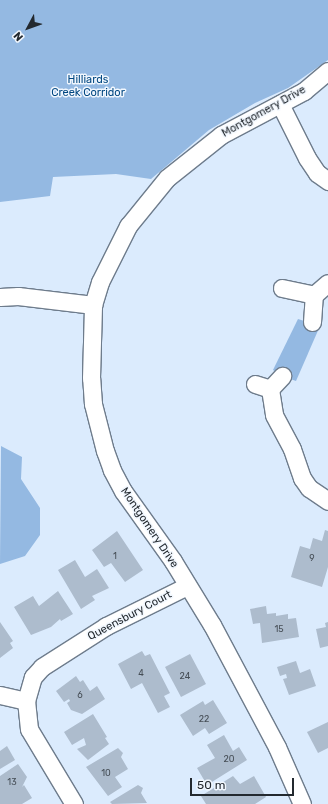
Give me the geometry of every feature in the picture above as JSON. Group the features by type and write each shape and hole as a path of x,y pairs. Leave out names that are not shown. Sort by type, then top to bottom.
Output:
{"street":[{"name":"Montgomery Drive","path":"302,804 277,747 212,624 187,586 173,560 123,491 105,451 93,404 91,378 93,305 100,282 119,242 151,195 201,149 238,124 304,91 328,71"},
{"path":"280,104 307,158 317,173 328,182"},
{"path":"312,322 314,295 328,283"},
{"path":"282,288 314,295"},
{"path":"0,296 18,296 93,305"},
{"path":"269,383 274,415 292,449 302,478 309,488 328,502"},
{"name":"Queensbury Court","path":"74,804 29,729 26,701 33,677 42,667 106,626 187,586"},
{"path":"0,695 26,701"}],"green space":[{"name":"Hilliards Creek Corridor","path":"0,0 328,0 328,60 288,88 255,103 209,130 151,179 116,174 53,177 50,196 0,202"},
{"path":"298,319 320,326 296,381 282,376 273,370"},
{"path":"1,446 22,457 21,479 40,508 40,535 25,556 0,564"}],"building":[{"path":"325,530 328,531 328,567 322,587 291,577 300,546 310,549 313,538 322,541"},
{"path":"117,531 143,570 125,582 111,563 104,567 92,550"},
{"path":"75,560 85,577 97,569 109,588 92,596 95,600 81,609 58,570"},
{"path":"58,591 73,614 61,621 60,619 51,627 31,635 14,607 33,596 39,606"},
{"path":"266,606 267,614 276,613 276,616 288,614 288,619 296,618 299,637 262,643 260,623 253,624 250,609"},
{"path":"0,622 13,641 10,643 13,648 0,658"},
{"path":"328,622 328,646 320,648 316,629 326,627 325,623"},
{"path":"142,651 145,656 150,654 170,693 164,696 170,707 158,713 142,683 131,689 118,664"},
{"path":"190,654 206,684 181,697 165,667"},
{"path":"296,661 300,673 310,669 316,686 289,695 283,679 287,678 286,674 280,676 277,667"},
{"path":"76,676 80,682 83,680 90,691 97,686 105,699 82,714 71,710 67,703 70,701 69,699 64,702 56,691"},
{"path":"213,700 227,723 209,734 205,728 193,736 180,715 203,701 205,705"},
{"path":"93,714 107,737 105,738 109,744 88,760 77,749 86,745 84,738 72,745 64,732"},
{"path":"328,722 328,748 318,753 307,732"},
{"path":"224,735 233,751 239,747 247,760 207,785 197,768 215,758 207,745"},
{"path":"7,746 15,760 0,769 0,751"},
{"path":"118,748 123,753 121,757 128,769 115,777 122,787 108,796 86,767"},
{"path":"18,764 27,777 22,787 24,785 32,798 22,804 0,804 0,776"},
{"path":"233,776 240,784 254,776 266,797 255,804 206,804 201,796"},
{"path":"138,785 143,788 141,793 147,803 112,804 110,802"}]}
